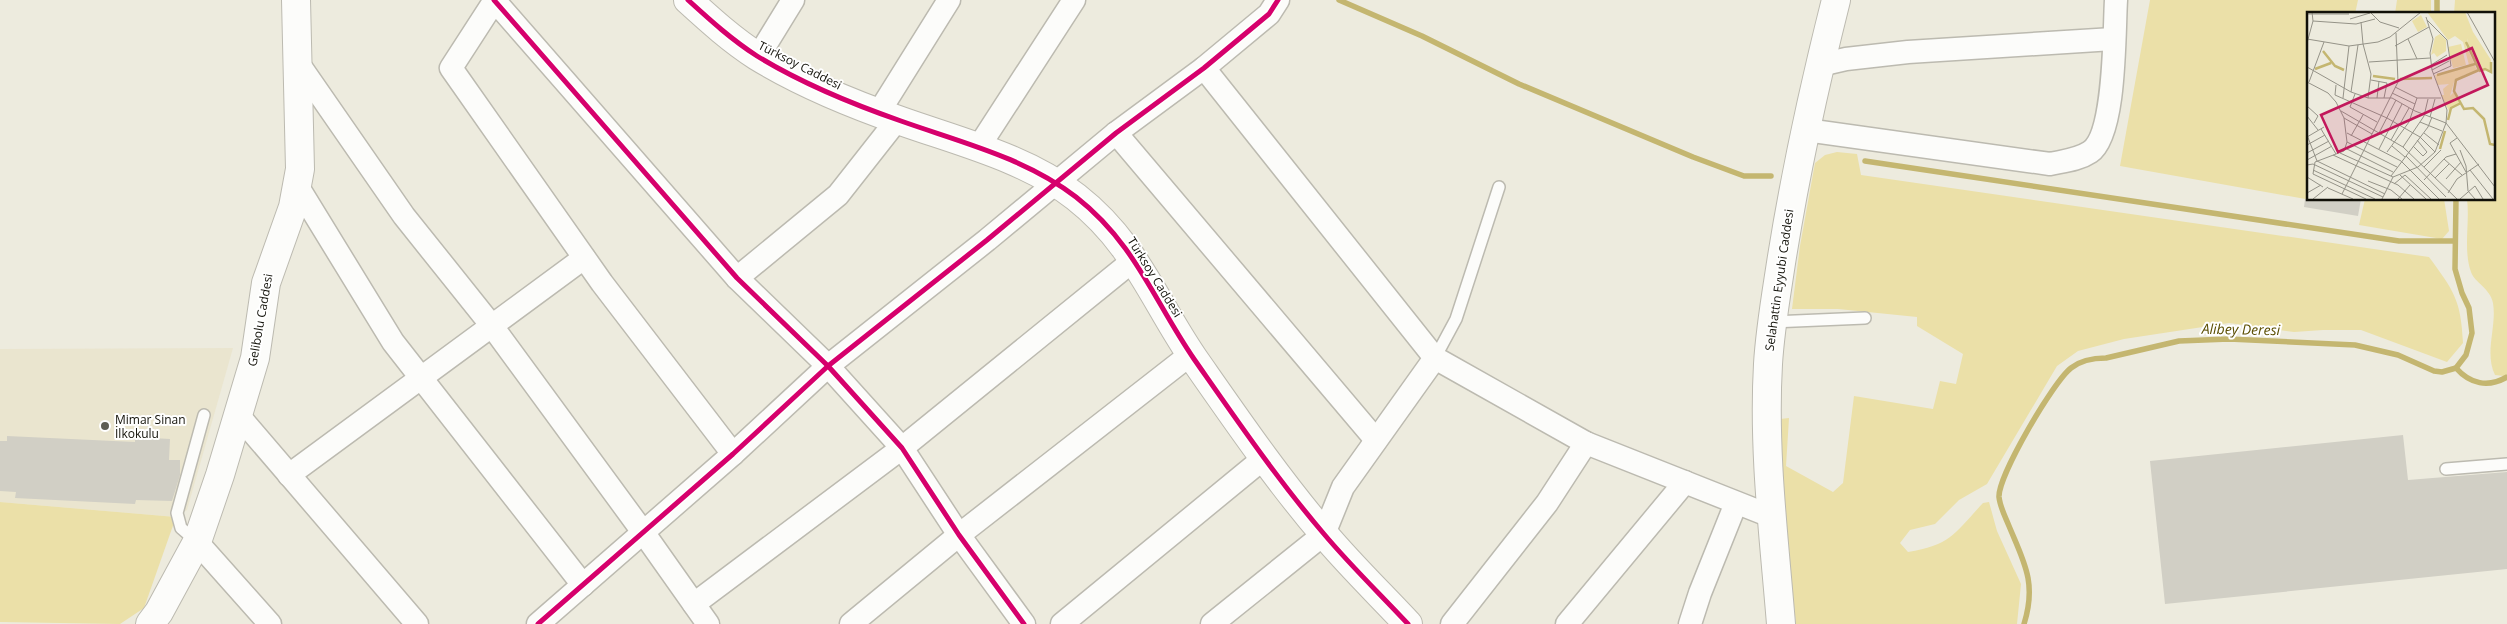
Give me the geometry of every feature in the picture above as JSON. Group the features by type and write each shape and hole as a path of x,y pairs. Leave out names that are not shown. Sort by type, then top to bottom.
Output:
{"street":[{"name":"Gelibolu Caddesi","path":"150,624 159,612 197,542 255,358 266,283 298,187 300,169 296,0"},
{"path":"733,454 584,258 451,68 495,0 737,278 828,366 902,448 959,535 1024,624"},
{"name":"Türksoy Caddesi","path":"688,0 726,34 758,56 815,86 888,116 1045,174 1093,210 1113,230 1135,259 1191,354 1264,458 1324,534 1408,624"},
{"path":"758,56 793,0"},
{"path":"737,278 838,195 888,116 950,0"},
{"path":"978,148 1074,0"},
{"path":"540,623 733,454 828,366 987,240 1116,133 1204,68 1269,14 1278,0"},
{"name":"Selahattin Eyyubi Caddesi","path":"1780,624 1773,517 1767,470 1768,365 1772,322 1792,192 1836,0"},
{"path":"1806,130 2050,164 2074,160 2092,152 2100,141 2104,130 2110,98 2116,0"},
{"path":"1820,65 1846,59 1908,52 2113,39"},
{"path":"298,63 404,216 492,326 708,624"},
{"path":"1204,68 1435,358 1586,443 1773,517"},
{"path":"1116,133 1376,440"},
{"path":"298,187 393,342 583,585"},
{"path":"289,475 584,258"},
{"path":"694,604 902,448 1135,259"},
{"path":"851,624 959,535 1191,354"},
{"path":"1212,624 1324,534 1343,487 1435,358"},
{"path":"238,415 417,624"},
{"path":"1452,624 1547,503 1586,443"},
{"path":"1062,624 1264,458"},
{"path":"1567,624 1684,482"},
{"path":"1690,624 1736,502"},
{"path":"197,542 270,624"}],"lane":[{"path":"1435,358 1456,318 1499,187"},
{"path":"1772,322 1865,318"},
{"path":"197,542 181,528 177,513 204,415"},
{"path":"2446,469 2507,464"}],"shaded area":[{"path":"2150,0 2358,0 2355,12 2307,12 2307,199 2120,166"},
{"path":"2397,0 2431,0 2431,12 2395,12"},
{"path":"2455,0 2507,0 2507,374 2504,376 2495,375 2492,367 2493,303 2489,293 2473,276 2467,255 2467,200 2494,200 2494,12 2454,12"},
{"path":"1837,152 1857,154 1861,175 2429,257 2455,297 2460,316 2463,343 2447,362 2361,330 2294,332 2229,323 2124,339 2078,351 2057,366 1987,484 1959,500 1935,524 1910,530 1900,543 1908,552 1934,546 1958,530 1983,503 1989,502 1997,531 2021,584 2017,624 1796,624 1784,496 1780,419 1789,418 1786,466 1833,492 1843,483 1854,396 1933,409 1940,381 1956,384 1963,354 1917,326 1917,317 1838,309 1792,309 1800,246 1815,163 1825,155"},
{"path":"2365,200 2444,200 2449,231 2442,239 2359,225"},
{"name":"Mimar Sinan İlkokulu","path":"233,348 187,510 176,517 0,502 0,349"},
{"path":"0,502 176,517 144,608 120,624 0,622"}],"building":[{"path":"2305,199 2361,200 2358,216 2304,207"},
{"path":"2403,435 2408,480 2507,472 2507,569 2165,604 2150,461"},
{"path":"7,436 135,442 135,437 170,439 169,460 180,460 180,475 172,501 136,500 135,504 15,498 16,492 0,491 0,441 7,441"}],"waterway":[{"path":"1339,0 1422,36 1519,84 1693,157 1744,176 1771,176"},
{"name":"Alibey Deresi","path":"2437,0 2437,12"},
{"path":"1865,161 2399,241 2454,241"},
{"name":"Alibey Deresi","path":"2024,624 2028,609 2029,584 2024,562 2002,508 1999,497 2001,486 2007,470 2040,409 2071,368 2088,360 2106,358 2179,341 2229,339 2355,345 2398,355 2434,371 2442,372 2456,368 2466,355 2472,333 2469,308 2462,293 2455,269 2456,200"},
{"path":"2456,368 2467,378 2480,383 2493,382 2507,377"}],"cycle path":[{"path":"494,0 737,278 828,366 902,448 959,535 1024,624"},
{"path":"688,0 739,43 757,56 791,75 864,107 1014,161 1057,183 1076,197 1114,234 1129,253 1194,359 1290,492 1334,546 1408,624"},
{"path":"538,624 733,454 828,366 987,240 1116,133 1204,68 1269,14 1278,0"}],"place":[{"name":"Mimar Sinan İlkokulu","path":"105,426"}]}
